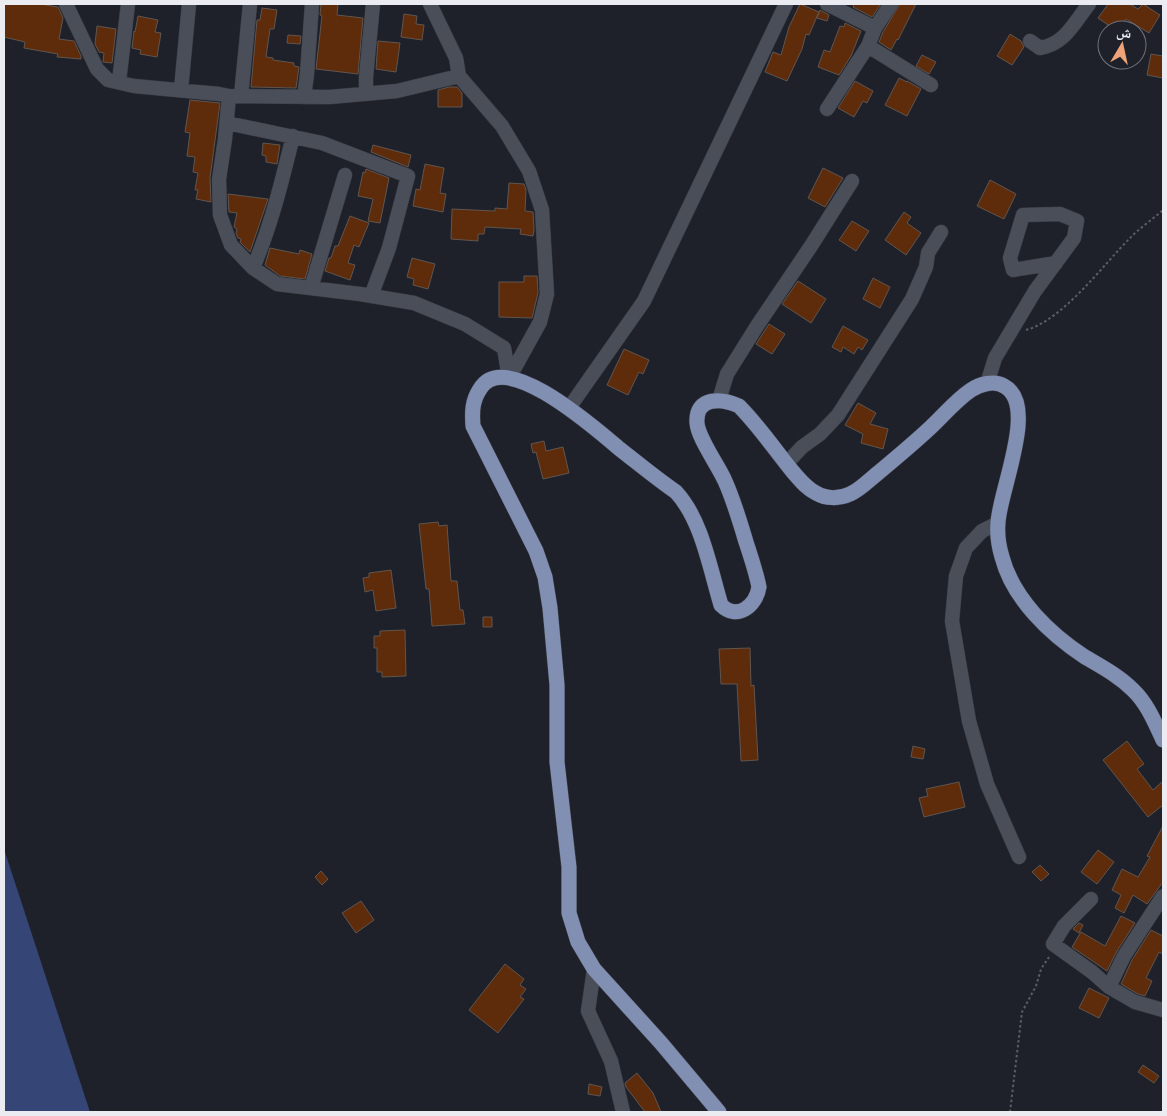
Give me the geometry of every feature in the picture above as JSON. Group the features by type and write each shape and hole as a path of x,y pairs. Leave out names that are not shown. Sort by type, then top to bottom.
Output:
{"main road":[{"path":"719,1112 661,1043 594,969 578,942 569,912 568,867 557,762 557,685 550,608 545,577 536,551 473,426 472,409 482,386 493,378 500,376 522,381 569,408 676,492 694,516 721,605 733,611 744,609 753,602 759,587 735,505 725,479 698,431 697,418 703,406 708,402 719,400 729,401 739,406 807,488 824,497 836,498 850,494 910,446 962,397 980,385 1004,386 1013,394 1019,408 1019,426 1015,448 1004,485 998,522 999,547 1004,566 1013,584 1047,628 1084,656 1123,680 1134,690 1143,700 1163,740"}],"street":[{"path":"66,4 97,69 108,80 134,86 235,96 330,97 397,91 459,76"},
{"path":"119,82 128,4"},
{"path":"181,90 189,4"},
{"path":"250,4 235,96 227,123 219,178 220,215 231,245 253,268 277,284 371,296 414,304 465,324 504,348 509,378"},
{"path":"304,97 308,74 312,4"},
{"path":"366,94 373,4"},
{"path":"430,4 456,58 459,76 502,126 529,171 542,210 547,294 540,322 509,378"},
{"path":"569,408 644,301 786,4"},
{"path":"827,4 875,28"},
{"path":"827,109 868,46 875,28 891,4"},
{"path":"1030,41 1040,48 1051,46 1061,41 1089,4"},
{"path":"868,46 931,85"},
{"path":"227,123 322,143 408,176 389,248 371,296"},
{"path":"253,268 263,245 293,136"},
{"path":"311,288 346,175"},
{"path":"719,400 728,374 752,334 852,181"},
{"path":"987,384 996,358 1035,290 1056,263 1074,238 1077,221 1060,214 1024,215 1010,258 1013,270 1056,263"},
{"path":"786,464 838,415 912,299 926,267 928,253 941,232"},
{"path":"998,522 982,531 966,548 956,576 952,621 969,721 976,748 987,784 1019,857"},
{"path":"1109,987 1124,956 1163,896"},
{"path":"1091,899 1064,926 1053,944 1092,972 1109,987 1134,1002 1163,1010"},
{"path":"594,969 588,1011 611,1061 623,1112"}],"path":[{"path":"1009,335 1034,328 1060,312 1132,236 1163,210"},
{"path":"1010,1112 1022,1012 1036,986 1053,944"}],"shaded area":[{"path":"4,849 90,1112 4,1112"}],"building":[{"path":"4,4 40,4 58,7 63,18 59,39 74,41 81,59 57,57 58,54 24,48 25,42 4,37"},
{"path":"321,4 338,4 337,15 363,18 358,74 316,69 322,16 320,15"},
{"path":"800,4 819,12 809,35 806,34 802,49 787,81 765,72 773,52 781,55 789,27"},
{"path":"854,4 881,4 872,17 853,7"},
{"path":"900,4 916,4 891,50 879,42"},
{"path":"1108,4 1130,4 1138,9 1143,4 1160,15 1149,33 1147,32 1147,20 1101,20 1098,18"},
{"path":"262,8 277,10 274,29 270,29 266,57 294,63 294,66 299,67 296,88 251,87 257,20 260,20"},
{"path":"820,10 829,15 827,21 817,18"},
{"path":"404,14 417,16 416,24 424,25 422,40 401,37"},
{"path":"138,16 158,20 155,32 161,33 157,57 140,54 141,50 132,48"},
{"path":"845,23 861,31 851,56 839,75 818,67 824,50 830,52 840,26 844,27"},
{"path":"97,26 116,29 112,63 103,62 104,53 99,52 95,44"},
{"path":"1010,34 1021,41 1024,47 1012,65 997,56"},
{"path":"288,35 301,36 300,44 287,43"},
{"path":"378,41 400,43 396,72 376,69"},
{"path":"1151,54 1163,56 1163,78 1147,75"},
{"path":"922,55 936,62 929,74 916,66"},
{"path":"899,78 921,89 907,116 885,105"},
{"path":"855,81 873,91 867,103 863,101 854,117 838,108"},
{"path":"457,87 462,93 462,107 438,107 438,90"},
{"path":"190,100 220,103 210,178 211,202 196,199 198,190 195,190 198,173 193,172 195,157 187,156 190,133 185,132"},
{"path":"263,143 280,145 277,164 266,162 266,156 262,155"},
{"path":"373,145 411,155 408,167 371,152"},
{"path":"425,164 444,168 440,193 446,194 443,212 413,206 416,189 420,190"},
{"path":"823,168 843,178 825,207 808,198"},
{"path":"366,169 389,178 380,223 368,221 373,199 358,196 363,172 365,173"},
{"path":"990,180 1016,194 1004,219 977,206"},
{"path":"509,183 524,184 526,190 525,211 533,212 533,236 520,234 521,229 485,227 484,234 478,234 478,241 451,239 452,209 495,211 495,208 507,209"},
{"path":"228,194 268,199 250,252 240,242 241,239 238,238 236,233 237,229 234,227 237,213 229,212"},
{"path":"904,212 911,217 907,223 921,233 906,255 885,240"},
{"path":"350,216 369,223 359,247 354,245 348,263 355,265 350,280 325,271 329,258 331,258 335,246 338,246"},
{"path":"852,221 869,231 856,251 839,240"},
{"path":"270,248 299,254 300,250 312,254 305,279 280,276 265,265"},
{"path":"412,258 435,264 428,289 413,285 414,279 407,277"},
{"path":"524,276 537,276 538,293 532,318 499,317 499,282 524,282"},
{"path":"873,278 890,287 880,308 863,299"},
{"path":"798,281 826,299 811,323 782,304"},
{"path":"769,324 785,334 772,354 756,344"},
{"path":"843,326 868,340 862,350 858,347 854,354 843,347 841,352 832,347"},
{"path":"624,349 649,360 643,374 639,372 628,395 607,385"},
{"path":"858,403 876,413 870,424 888,429 883,449 861,443 863,434 845,425"},
{"path":"544,441 546,451 563,447 569,473 543,479 536,452 533,453 531,444"},
{"path":"438,522 439,526 447,525 451,581 457,581 460,610 463,610 465,624 432,626 429,589 426,589 419,524"},
{"path":"391,570 396,608 376,611 373,590 365,592 363,578 369,577 369,573"},
{"path":"483,617 492,617 492,627 483,627"},
{"path":"405,630 406,676 382,677 382,672 377,672 377,648 374,648 374,636 380,636 380,631"},
{"path":"750,648 751,686 754,685 758,760 741,761 737,684 721,684 719,649"},
{"path":"1127,741 1144,764 1137,769 1153,790 1163,781 1163,805 1148,817 1103,760"},
{"path":"913,746 925,749 923,759 911,757"},
{"path":"959,782 965,807 924,817 919,798 928,796 926,789"},
{"path":"1163,826 1163,882 1147,904 1133,895 1124,913 1115,908 1121,895 1112,890 1122,869 1138,877 1150,857 1147,856"},
{"path":"1098,850 1114,862 1097,884 1081,872"},
{"path":"1040,865 1049,874 1041,881 1032,872"},
{"path":"321,871 328,879 322,885 315,877"},
{"path":"361,901 374,920 356,933 342,913"},
{"path":"1121,916 1135,923 1107,971 1072,947 1081,932 1105,946"},
{"path":"1079,923 1083,925 1079,933 1073,929"},
{"path":"1151,930 1163,936 1163,954 1159,952 1146,978 1152,981 1145,996 1121,984 1132,960"},
{"path":"505,964 524,979 520,985 526,989 520,997 524,999 498,1033 469,1010"},
{"path":"1089,988 1109,998 1099,1018 1079,1008"},
{"path":"1143,1065 1159,1076 1154,1083 1138,1072"},
{"path":"637,1073 653,1093 661,1112 645,1112 626,1087 625,1083"},
{"path":"589,1084 602,1087 600,1096 588,1094"}]}
